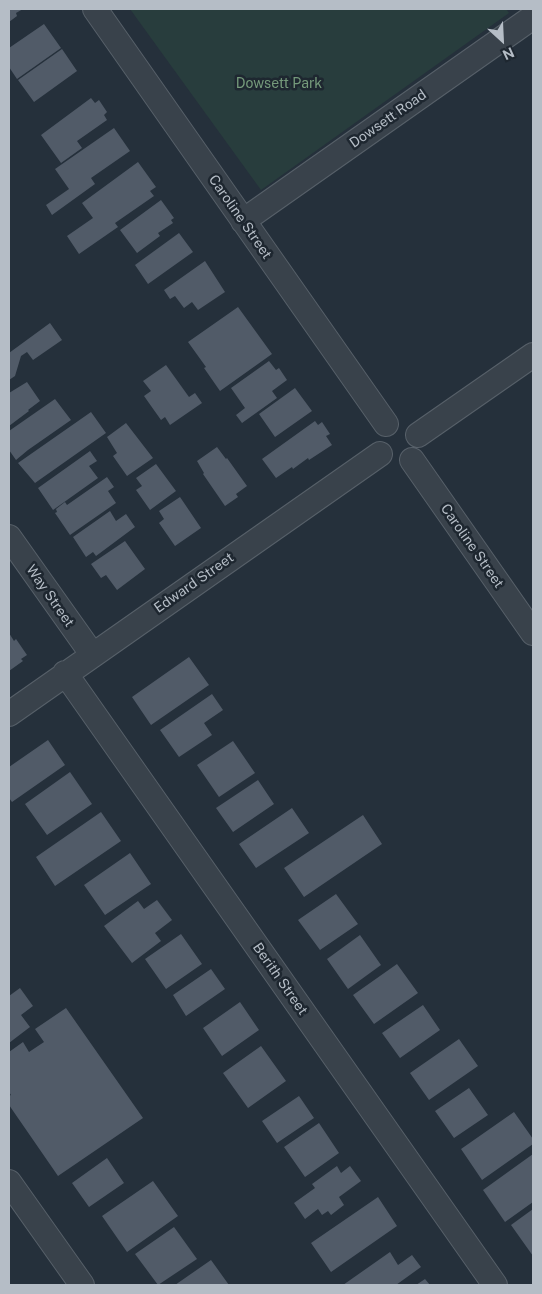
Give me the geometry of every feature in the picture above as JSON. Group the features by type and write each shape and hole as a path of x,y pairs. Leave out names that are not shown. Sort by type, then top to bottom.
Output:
{"street":[{"name":"Caroline Street","path":"95,9 386,424"},
{"name":"Dowsett Road","path":"244,221 533,17"},
{"path":"418,435 533,355"},
{"path":"398,421 410,424 418,435 419,448 412,460 405,463 391,463 380,454 376,444 377,438 386,424 398,421"},
{"name":"Edward Street","path":"9,714 92,654 380,454"},
{"name":"Caroline Street","path":"412,460 533,632"},
{"name":"Way Street","path":"9,537 92,654"},
{"name":"Berith Street","path":"65,673 495,1285"},
{"path":"9,1182 82,1285"}],"green space":[{"name":"Dowsett Park","path":"130,9 506,9 509,13 261,190"}],"building":[{"path":"9,9 23,9 16,13 17,16 9,22"},
{"path":"44,24 61,48 17,79 9,67 9,48"},
{"path":"62,49 77,71 34,102 18,80"},
{"path":"91,98 95,103 99,100 107,112 104,115 107,120 77,141 82,148 61,163 41,135"},
{"path":"114,128 130,151 91,178 95,184 52,215 46,205 69,189 55,169"},
{"path":"138,162 156,187 150,191 154,196 115,223 118,227 79,254 67,236 93,218 82,203"},
{"path":"161,200 174,218 171,220 173,223 158,233 160,236 137,253 120,230"},
{"path":"179,233 193,252 148,284 135,265"},
{"path":"205,261 225,292 198,310 192,302 184,308 175,296 170,299 164,290"},
{"path":"238,307 272,354 220,391 188,342"},
{"path":"50,323 62,340 33,360 27,352 21,356 15,376 9,380 9,353"},
{"path":"269,361 276,370 279,368 287,380 272,391 277,398 242,423 236,415 245,408 231,388"},
{"path":"166,365 189,397 195,393 202,403 170,425 165,417 161,420 144,396 151,391 143,381"},
{"path":"27,382 40,401 9,426 9,393"},
{"path":"295,388 312,411 275,437 259,414"},
{"path":"55,399 71,420 16,460 9,450 9,431"},
{"path":"91,412 106,433 35,483 18,463"},
{"path":"315,421 318,425 322,422 330,434 326,436 332,445 276,478 262,459"},
{"path":"126,423 153,458 127,476 113,456 117,453 107,437"},
{"path":"217,447 247,486 236,494 238,497 225,506 203,474 197,461"},
{"path":"90,451 97,461 89,466 98,478 53,510 38,488"},
{"path":"156,464 176,491 150,510 136,490 142,486 136,478"},
{"path":"107,477 114,487 108,491 116,503 70,535 55,513 57,512 56,509 65,502 67,505"},
{"path":"180,497 201,528 175,546 159,523 164,519 159,511"},
{"path":"110,511 116,521 126,514 135,527 96,556 93,552 86,557 73,537"},
{"path":"125,541 145,569 117,590 106,575 101,578 91,564"},
{"path":"9,633 14,641 16,639 27,655 21,659 23,661 9,671"},
{"path":"189,657 209,685 151,725 132,697"},
{"path":"212,694 223,710 204,723 212,735 179,757 160,730"},
{"path":"48,740 65,765 12,802 9,798 9,767"},
{"path":"233,741 255,773 219,797 197,765"},
{"path":"70,772 92,804 47,835 25,804"},
{"path":"258,780 274,804 233,832 216,808"},
{"path":"292,808 309,833 256,868 239,844"},
{"path":"101,812 121,841 55,886 36,857"},
{"path":"363,815 382,844 304,897 284,868"},
{"path":"130,853 151,884 105,915 84,885"},
{"path":"336,894 358,924 320,950 298,920"},
{"path":"157,900 172,920 155,933 161,941 132,963 104,926 138,901 144,909"},
{"path":"181,934 202,964 166,989 145,959"},
{"path":"360,935 381,965 348,989 327,959"},
{"path":"397,964 418,993 374,1024 353,995"},
{"path":"211,969 225,989 186,1016 173,995"},
{"path":"20,988 33,1006 21,1015 30,1027 9,1043 9,996"},
{"path":"240,1002 259,1030 222,1056 203,1028"},
{"path":"423,1005 440,1030 400,1058 382,1033"},
{"path":"66,1008 143,1118 58,1176 9,1105 9,1096 11,1095 9,1092 9,1052 23,1042 29,1052 44,1042 35,1029"},
{"path":"459,1039 478,1066 429,1100 410,1073"},
{"path":"261,1046 286,1081 248,1108 223,1073"},
{"path":"469,1088 488,1115 454,1138 435,1111"},
{"path":"299,1096 314,1118 277,1143 262,1121"},
{"path":"514,1112 533,1139 533,1144 482,1180 461,1149"},
{"path":"319,1123 339,1153 305,1177 284,1147"},
{"path":"533,1154 533,1202 505,1222 483,1190"},
{"path":"107,1158 124,1183 89,1207 72,1183"},
{"path":"337,1166 341,1173 350,1166 361,1181 339,1197 344,1205 331,1215 328,1211 322,1215 318,1209 305,1219 294,1203 315,1188 312,1184"},
{"path":"153,1181 178,1216 127,1252 102,1216"},
{"path":"378,1197 397,1226 331,1272 311,1243"},
{"path":"533,1209 533,1256 511,1225"},
{"path":"174,1227 197,1259 158,1285 135,1254"},
{"path":"390,1252 398,1265 412,1255 421,1267 396,1285 343,1285"},
{"path":"211,1260 229,1285 175,1285"},
{"path":"425,1279 430,1285 416,1285"}]}
